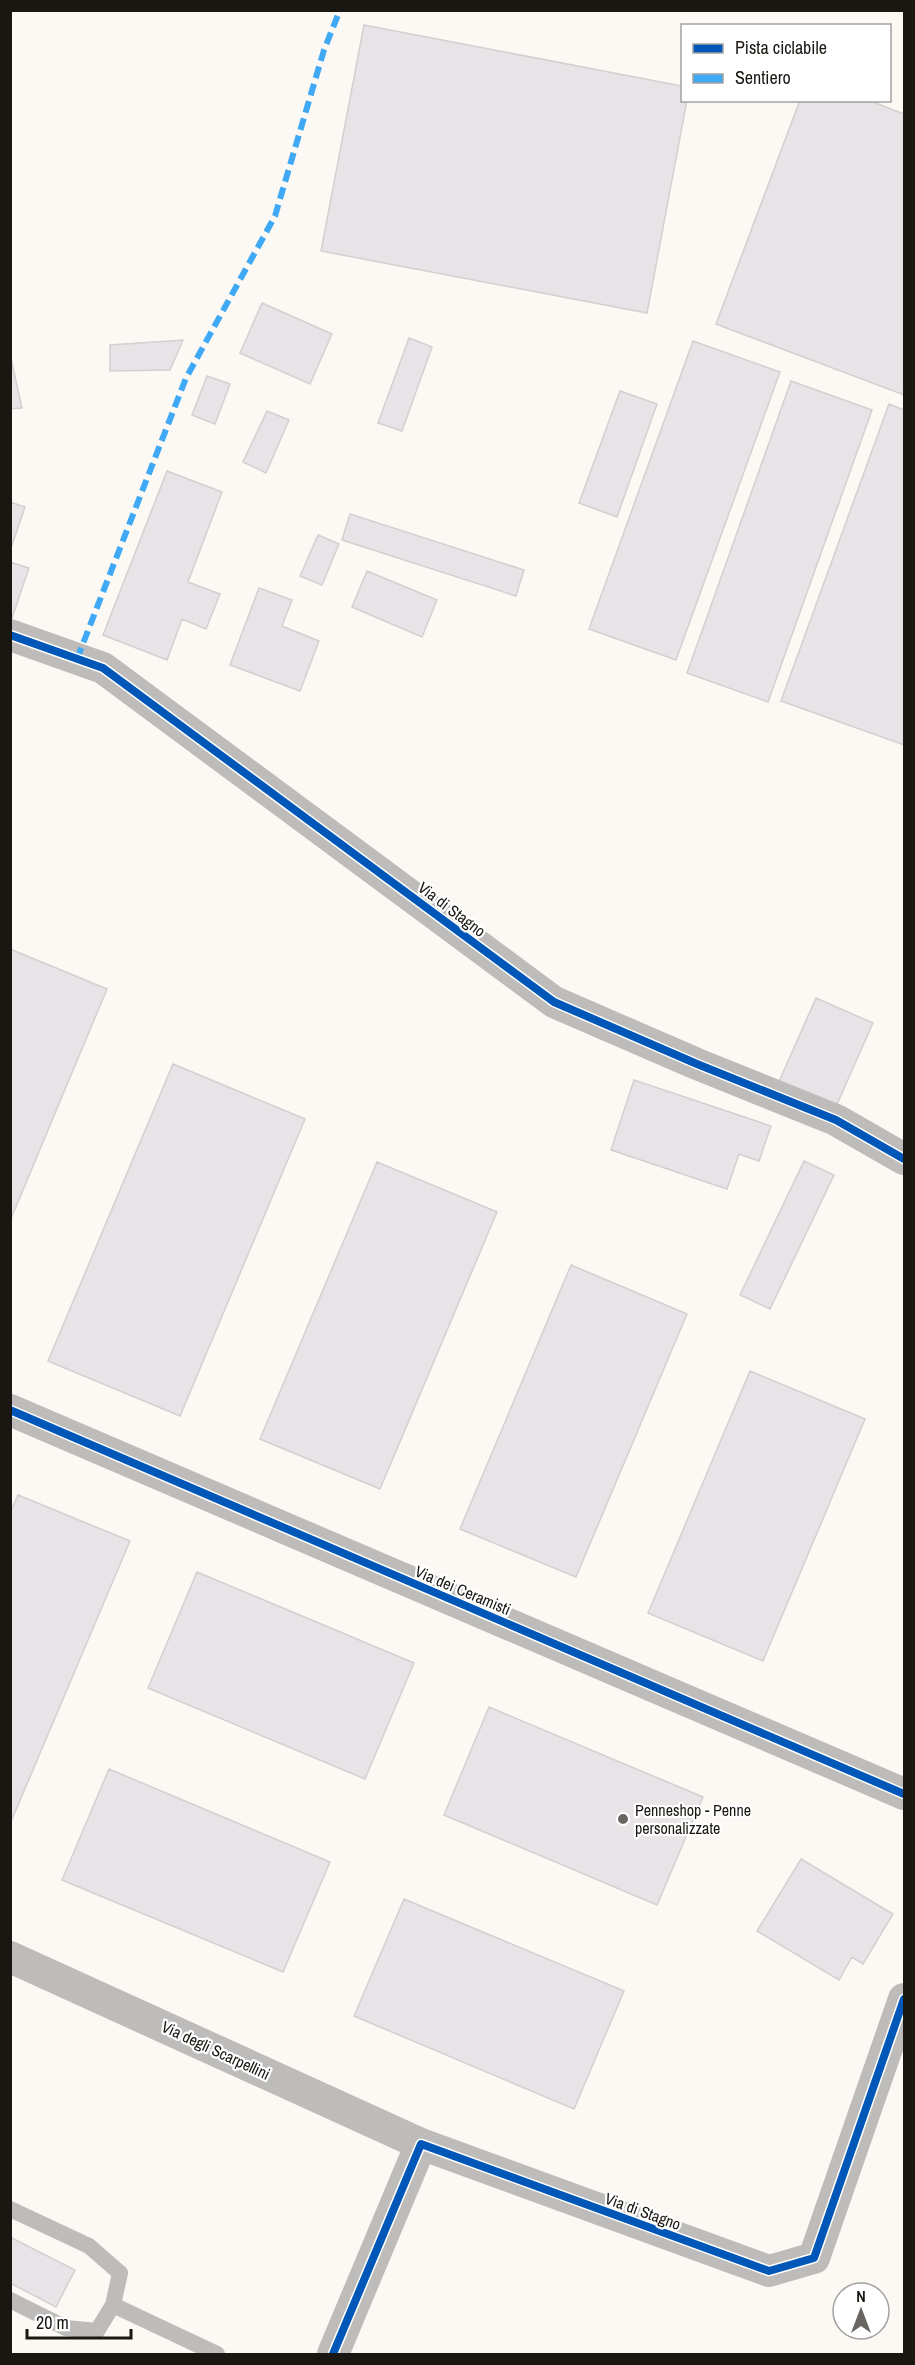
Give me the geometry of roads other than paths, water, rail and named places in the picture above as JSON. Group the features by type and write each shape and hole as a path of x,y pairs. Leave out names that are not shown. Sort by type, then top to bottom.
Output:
{"street":[{"name":"Via di Stagno","path":"10,635 103,668 555,1002 697,1065 836,1120 904,1160"},
{"name":"Via dei Ceramisti","path":"10,1410 904,1794"},
{"name":"Via degli Scarpellini","path":"10,1957 421,2144"},
{"name":"Via di Stagno","path":"421,2144 769,2271 814,2258 904,1999"},
{"path":"333,2355 421,2144"}],"lane":[{"path":"10,2209 89,2246 120,2273 113,2305 97,2331 66,2328 10,2300"},
{"path":"113,2305 210,2353"}],"place":[{"name":"Penneshop - Penne personalizzate","path":"623,1819"}]}
